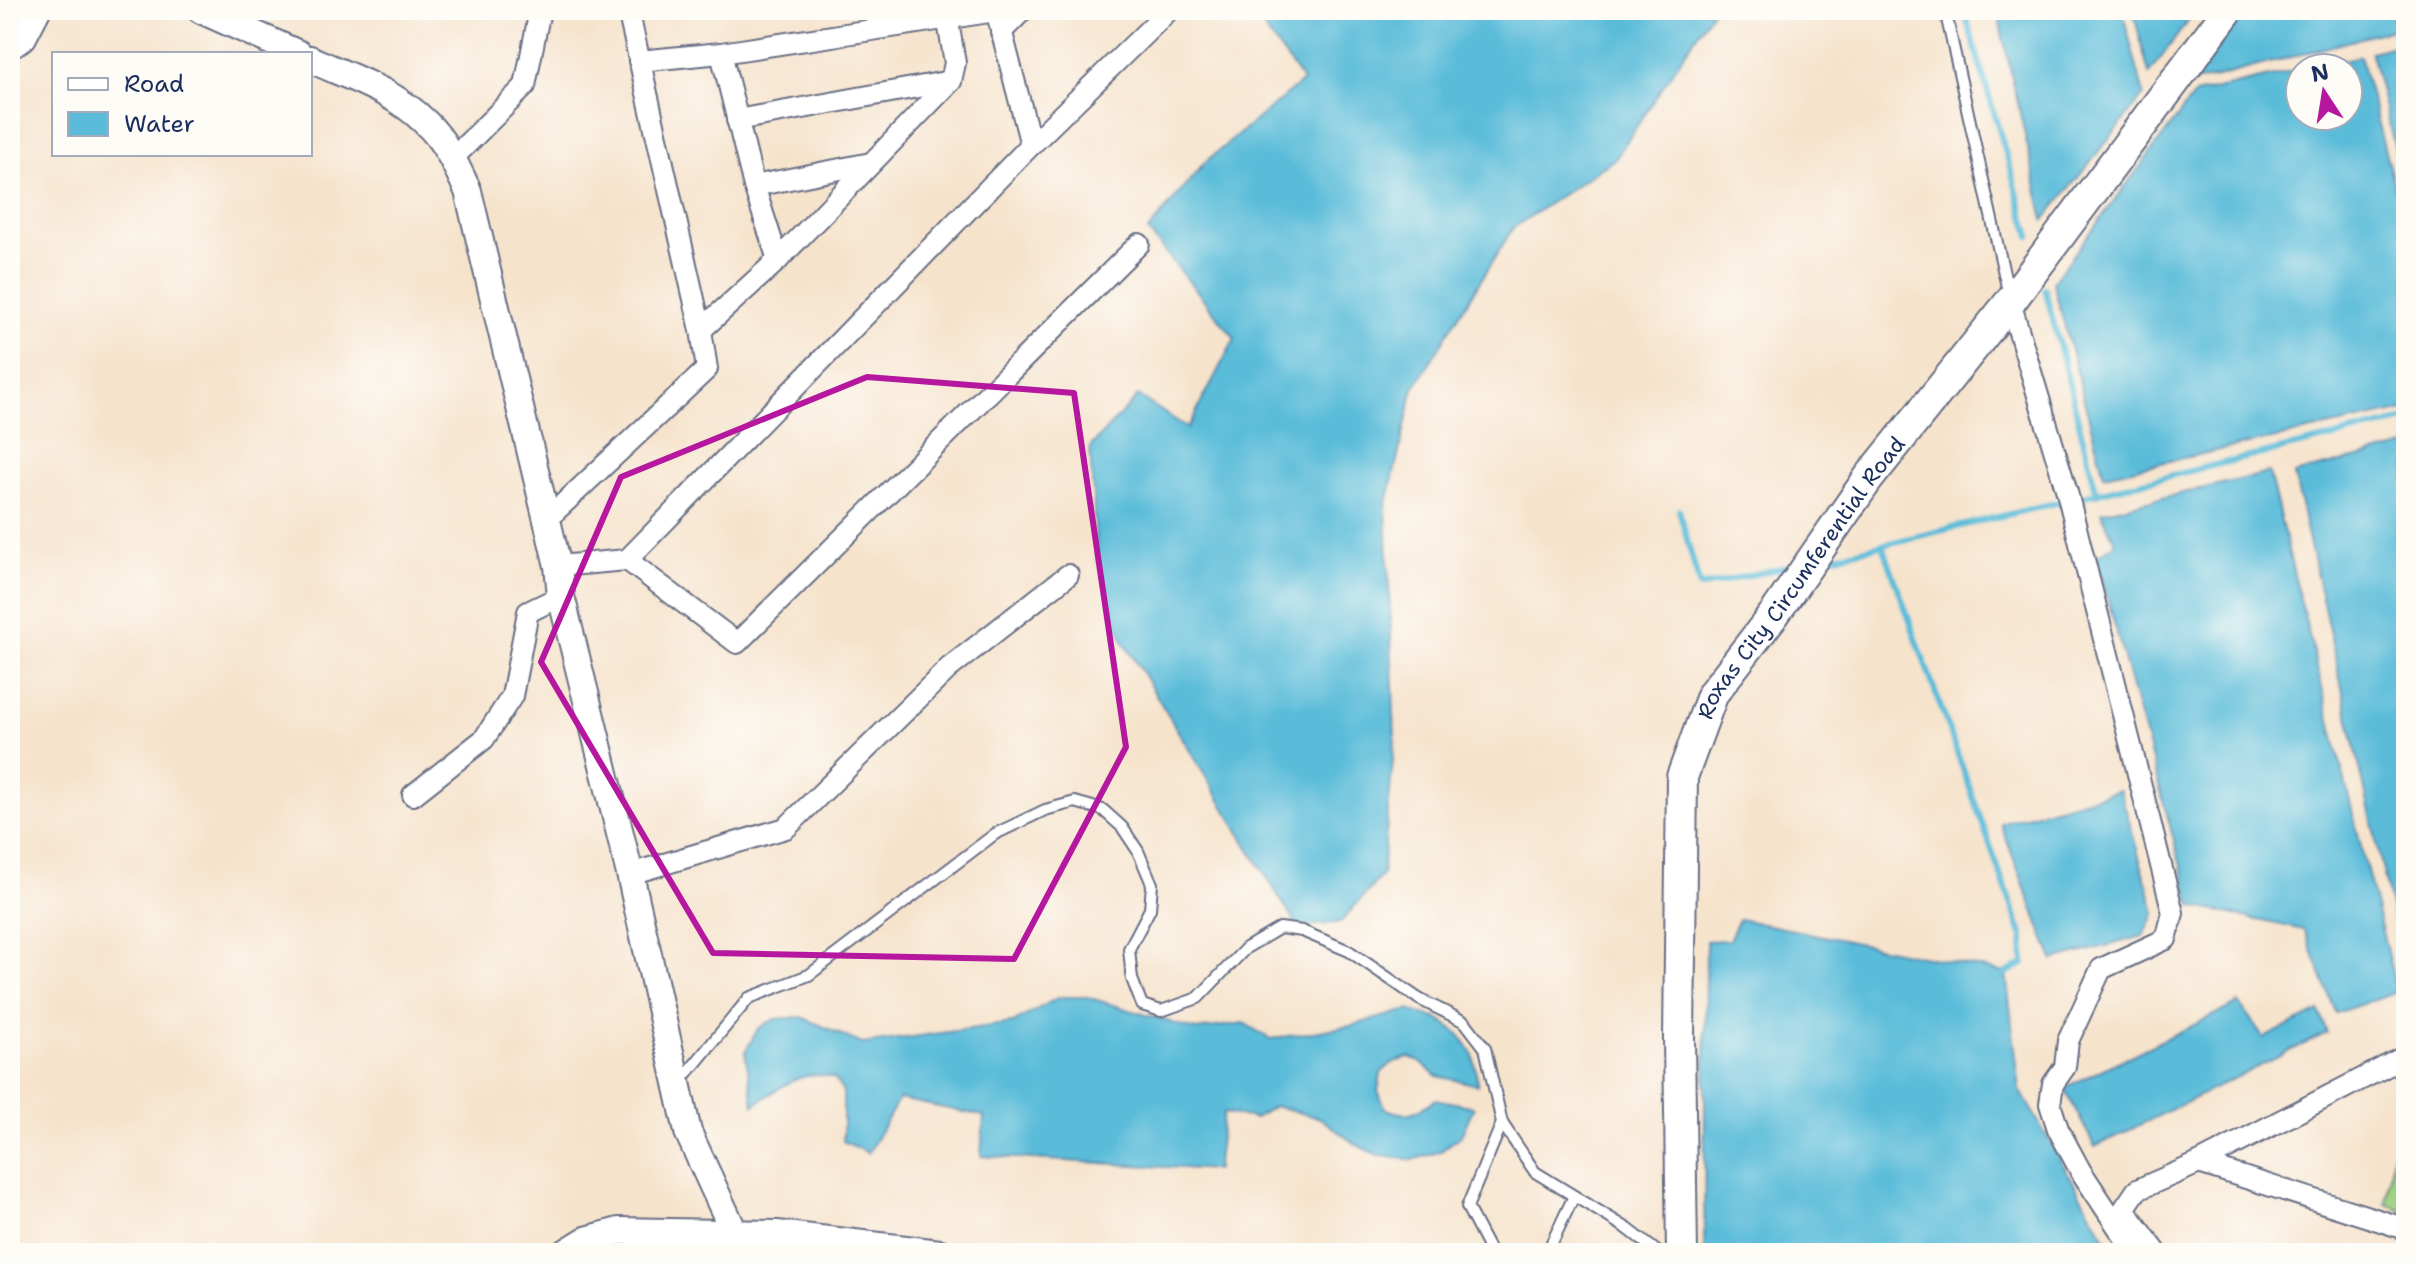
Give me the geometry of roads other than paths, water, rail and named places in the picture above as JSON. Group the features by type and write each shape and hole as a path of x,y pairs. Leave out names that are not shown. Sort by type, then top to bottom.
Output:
{"main road":[{"name":"Roxas City Circumferential Road","path":"1682,1253 1679,1039 1682,777 1713,693 1775,613 1868,479 2010,302 2228,10"}],"street":[{"path":"10,46 23,37 37,10"},
{"path":"201,10 295,52"},
{"path":"453,158 525,86 540,10"},
{"path":"546,520 707,369 701,330 628,10"},
{"path":"639,61 721,53 946,15 996,10 1031,145"},
{"path":"1001,32 1023,10"},
{"path":"558,566 627,560 1031,145 1169,10"},
{"path":"701,330 778,260 951,81 955,63 946,15"},
{"path":"721,53 754,186 778,260"},
{"path":"312,60 387,94 426,122 453,158 468,191 688,1132 735,1234"},
{"path":"737,120 951,81"},
{"path":"754,186 871,163"},
{"path":"627,560 737,643 1139,244"},
{"path":"2010,302 2067,492 2173,913 2166,939 2101,969 2068,1041 2065,1067 2053,1084 2050,1104 2058,1129 2080,1170 2135,1253"},
{"path":"630,874 786,828 949,668 1068,575"},
{"path":"413,795 484,739 512,696 528,612 561,596"},
{"path":"2157,1253 2124,1209 2137,1190 2199,1163 2406,1056"},
{"path":"2199,1163 2406,1229"},
{"path":"565,1253 586,1240 619,1231 735,1234 777,1244 940,1253"}],"lane":[{"path":"1945,10 2010,302"},
{"path":"677,1085 749,998 809,975 995,834 1045,810 1075,802 1103,810 1122,827 1138,851 1152,884 1150,909 1129,949 1132,979 1142,1005 1161,1011 1198,998 1246,948 1280,928 1302,931 1349,951 1419,999 1465,1022 1485,1048 1502,1123 1535,1172 1628,1229 1659,1253"},
{"path":"1491,1253 1467,1207 1502,1123"},
{"path":"1547,1253 1574,1196"}],"water":[{"path":"1270,10 1713,10 1616,158 1513,228 1414,388 1386,507 1395,739 1382,875 1341,922 1298,928 1123,641 1097,560 1090,447 1138,396 1188,428 1235,338 1148,231 1204,163 1303,81 1261,24"},
{"path":"1997,10 2122,10 2144,95 2044,220"},
{"path":"2133,10 2196,10 2149,74"},
{"path":"2245,10 2406,10 2406,26 2310,52 2284,52 2284,59 2191,84"},
{"path":"2406,43 2406,193 2371,52"},
{"path":"2364,71 2406,231 2406,410 2104,475 2053,282 2195,94 2284,74 2284,132 2364,132"},
{"path":"2406,446 2406,958 2401,951 2294,474"},
{"path":"2269,473 2397,992 2336,1013 2304,930 2192,906 2096,557 2116,543 2101,512"},
{"path":"2120,790 2155,912 2144,936 2053,960 2000,823"},
{"path":"1739,919 2006,973 2020,1090 2114,1253 1704,1253 1706,941 1729,940"},
{"path":"1059,997 1087,997 1196,1030 1244,1023 1270,1039 1350,1026 1408,1010 1439,1019 1459,1034 1473,1054 1478,1085 1437,1076 1409,1057 1391,1064 1381,1073 1378,1091 1385,1108 1400,1113 1412,1112 1436,1099 1474,1107 1461,1135 1441,1151 1413,1160 1378,1155 1355,1144 1320,1118 1274,1106 1255,1118 1223,1113 1216,1170 981,1156 984,1116 899,1099 868,1153 843,1141 843,1092 834,1078 822,1075 792,1081 754,1105 745,1052 758,1029 775,1019 802,1017 862,1044 1013,1023"},
{"path":"2239,1003 2264,1038 2319,1011 2327,1033 2095,1147 2064,1088"}],"waterway":[{"path":"1964,10 2030,236"},
{"path":"2045,289 2097,494"},
{"path":"2080,497 2406,420"},
{"path":"1828,558 2064,501"},
{"path":"1679,510 1700,587 1785,567"},
{"path":"1883,546 2023,937 2024,964 2006,973"}]}
